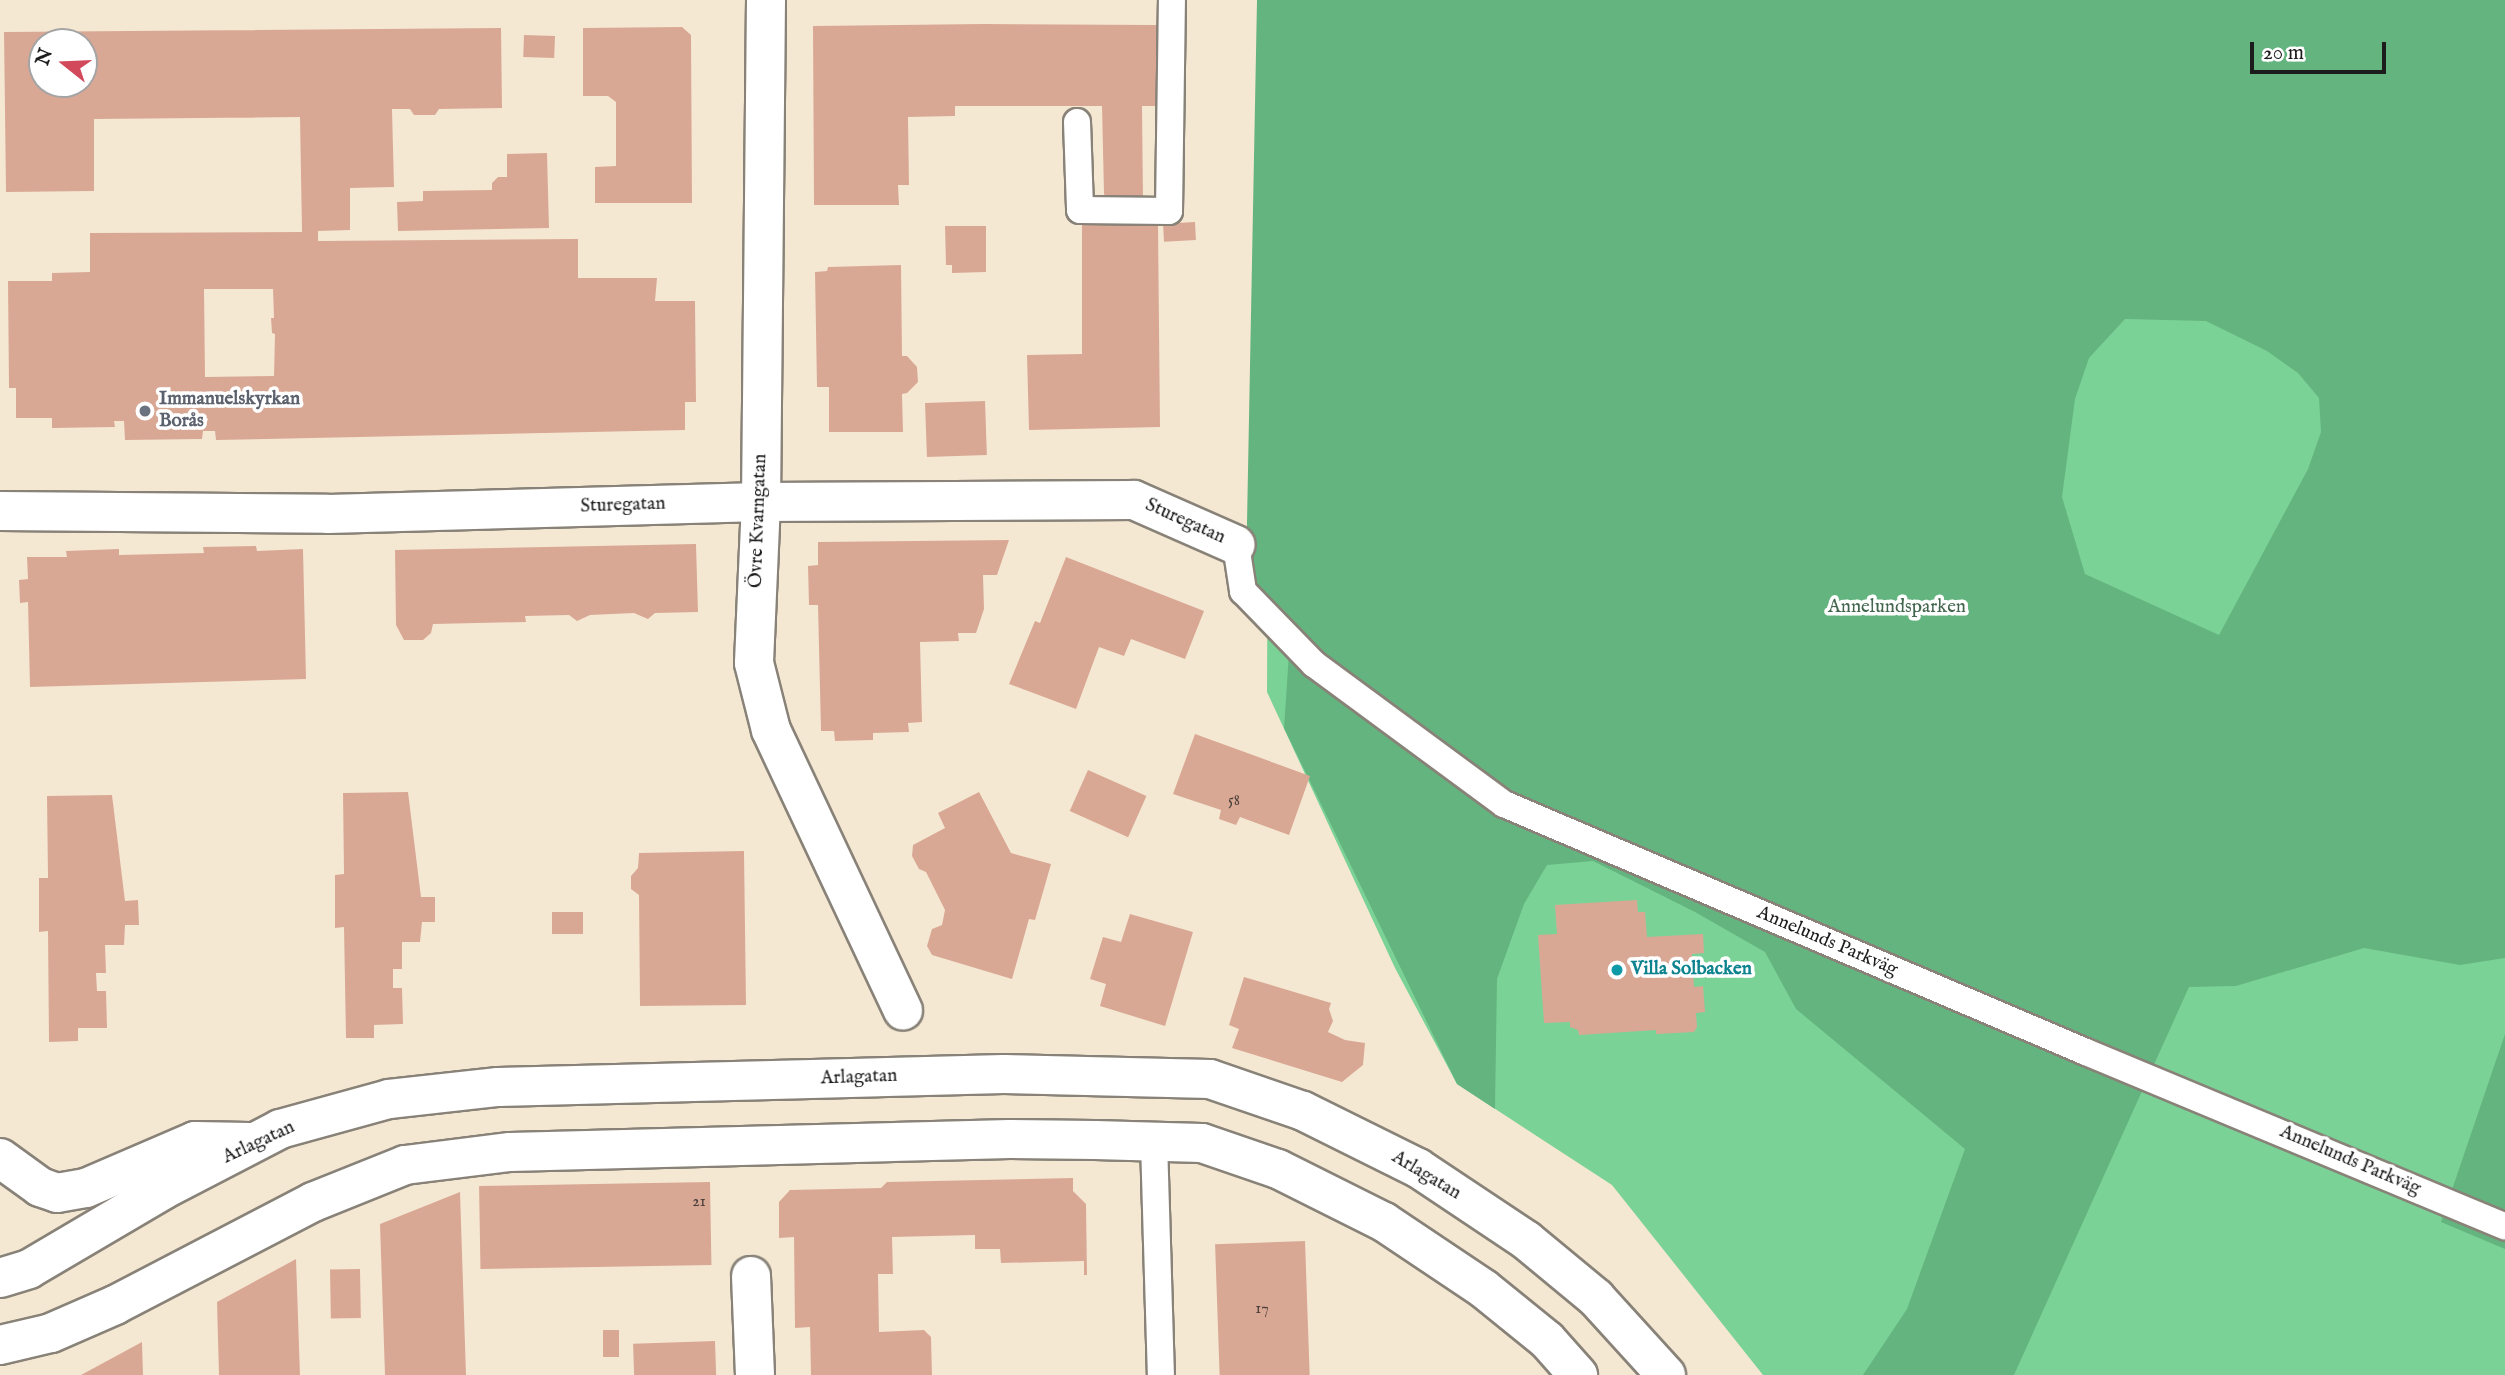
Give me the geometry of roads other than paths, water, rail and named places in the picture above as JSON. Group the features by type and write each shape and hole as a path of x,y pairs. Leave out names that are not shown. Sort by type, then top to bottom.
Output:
{"main road":[{"name":"Övre Kvarngatan","path":"766,0 761,502 754,663 771,730 903,1010"},
{"name":"Sturegatan","path":"0,511 328,514 761,502 1134,500 1236,545"},
{"name":"Arlagatan","path":"0,1278 29,1269 163,1190 280,1129 389,1099 498,1087 1004,1074 1210,1079 1303,1111 1418,1168 1526,1240 1596,1298 1666,1375"},
{"path":"0,1345 51,1333 115,1306 313,1202 405,1166 510,1152 1010,1139 1202,1143 1278,1169 1384,1222 1484,1289 1547,1340 1578,1375"},
{"path":"0,1158 40,1187 57,1193 86,1188 195,1141 255,1142"},
{"path":"751,1276 755,1375"}],"lane":[{"path":"1077,122 1080,210 1169,211 1172,0"},
{"name":"Annelunds Parkväg","path":"1236,545 1242,591 1314,664 1504,804 2073,1047 2505,1226"},
{"path":"1153,1142 1161,1375"}],"place":[{"name":"Immanuelskyrkan Borås","path":"145,411"},
{"name":"Villa Solbacken","path":"1617,970"}],"park label":[{"name":"Annelundsparken","path":"1897,608"}]}
